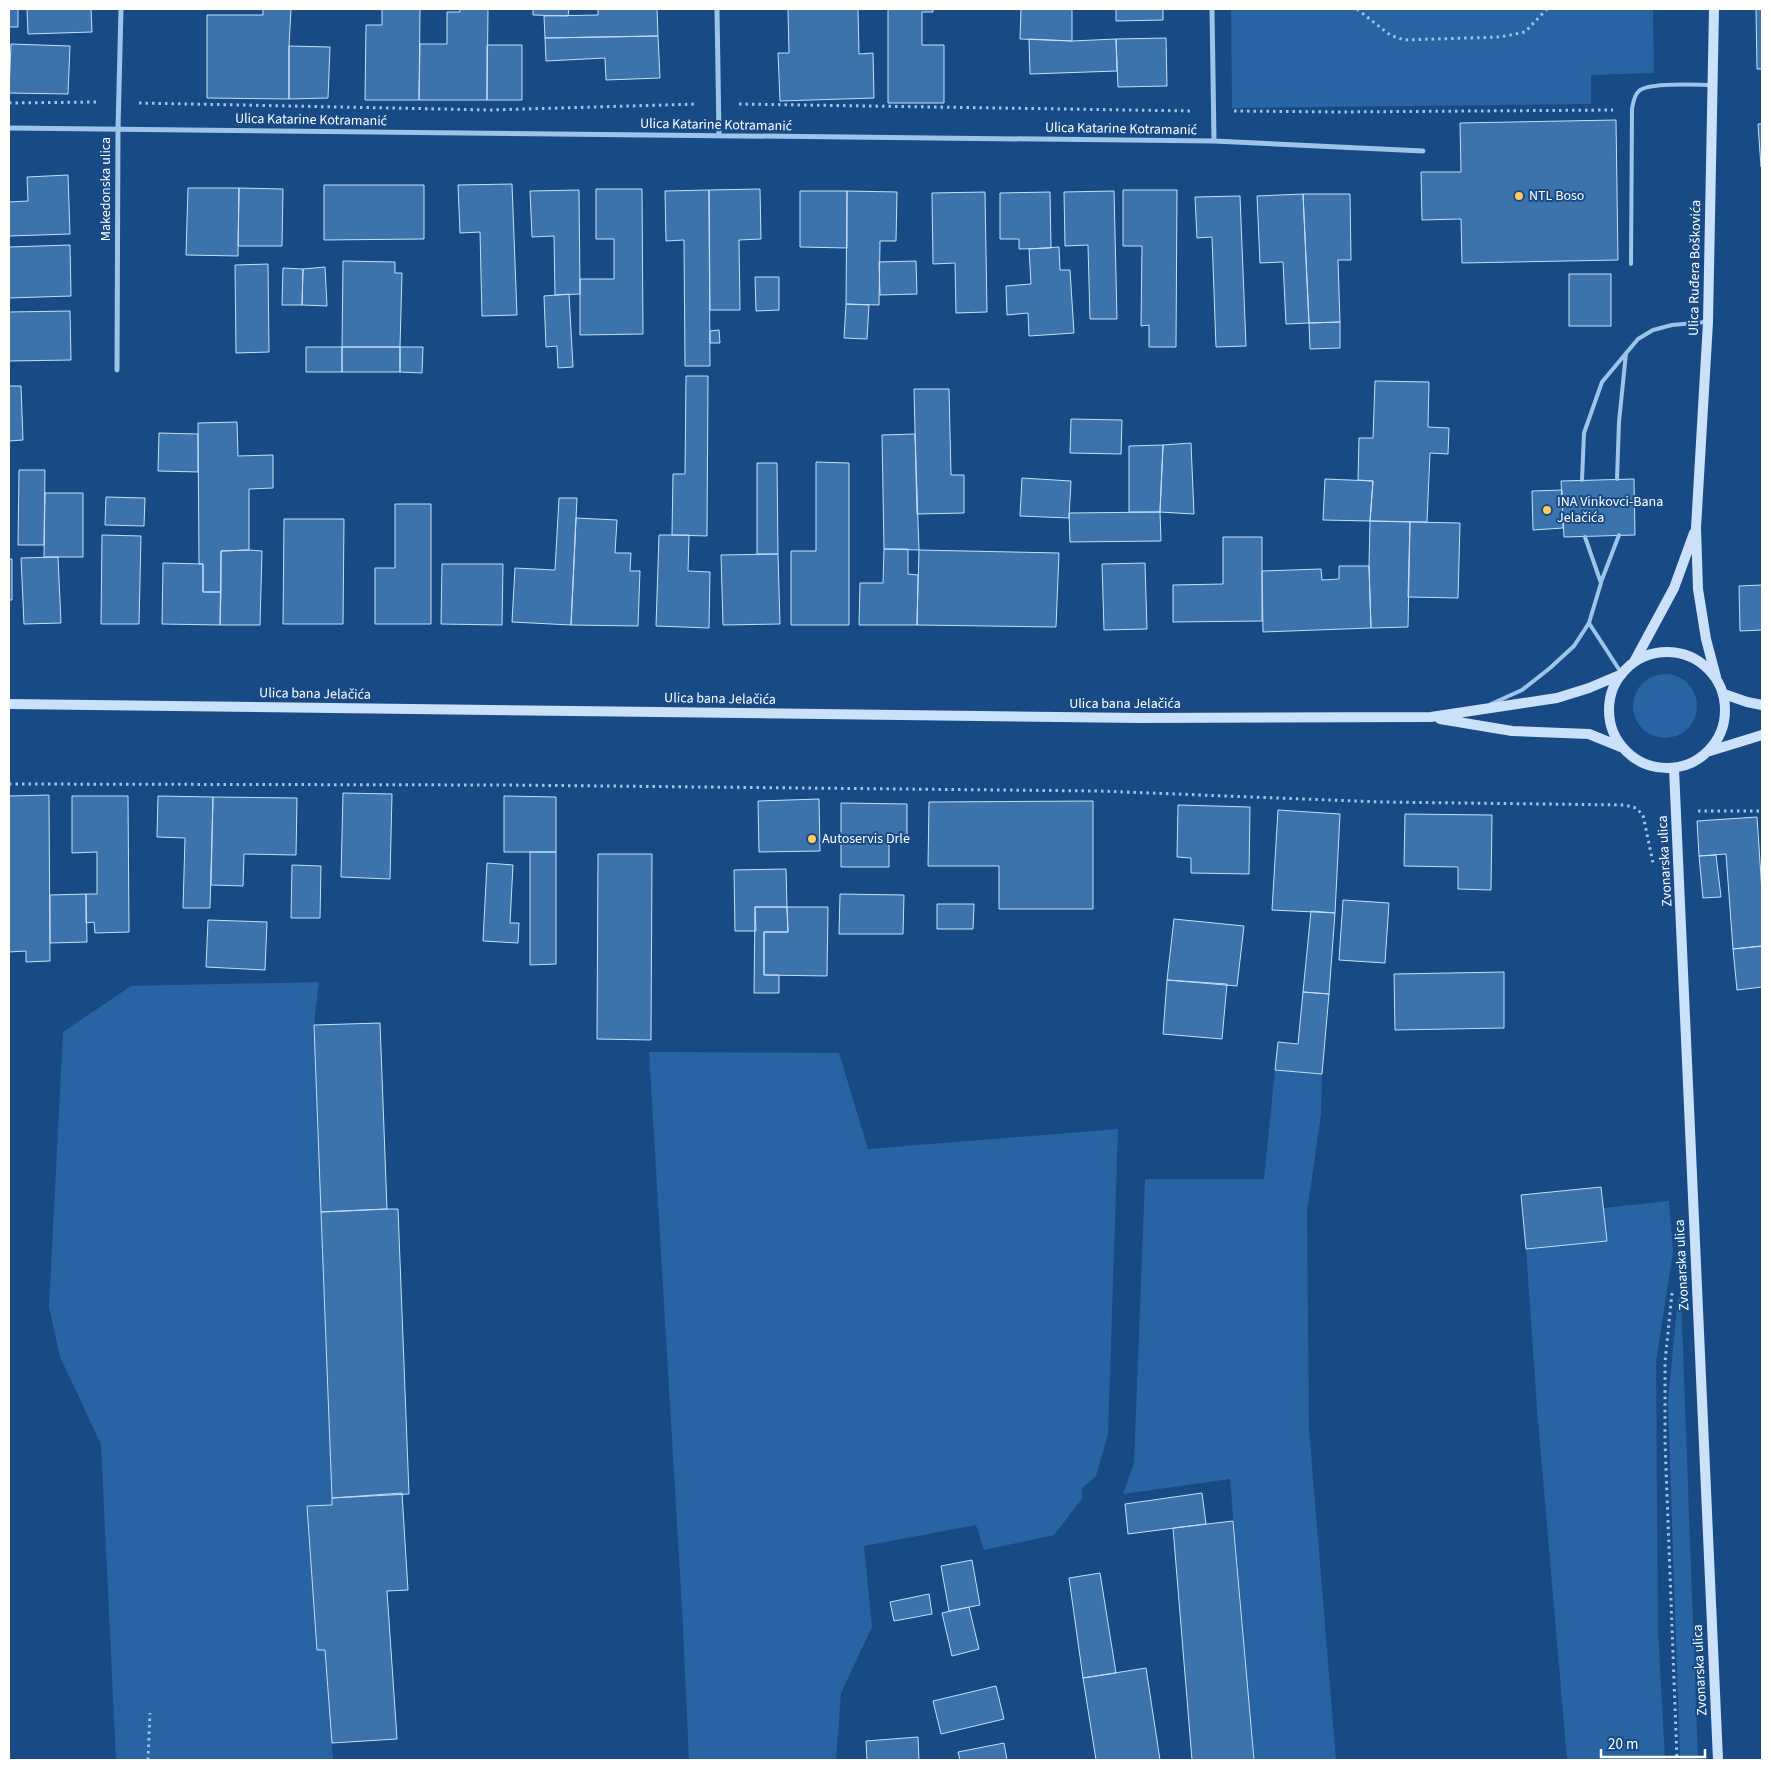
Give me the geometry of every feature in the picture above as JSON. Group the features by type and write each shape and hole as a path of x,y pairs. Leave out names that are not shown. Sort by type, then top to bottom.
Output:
{"main road":[{"name":"Ulica Ruđera Boškovića","path":"1714,9 1708,322 1696,528 1698,589 1706,639 1716,677"},
{"name":"Ulica Ruđera Boškovića","path":"1634,662 1674,588 1696,528"},
{"name":"Ulica bana Jelačića","path":"1621,748 1612,730 1609,710 1612,691 1622,674 1634,662 1651,654 1669,652 1687,655 1703,664 1716,677 1724,694 1726,714 1721,734 1710,751"},
{"name":"Ulica bana Jelačića","path":"9,704 1139,718 1431,717 1557,698 1589,688 1622,674"},
{"path":"1724,694 1762,705"},
{"name":"Ulica bana Jelačića","path":"1431,717 1512,731 1589,734 1621,748 1636,760 1654,768 1674,769 1694,763 1710,751 1762,735"},
{"name":"Zvonarska ulica","path":"1674,769 1718,1760"}],"street":[{"name":"Makedonska ulica","path":"117,370 118,101 121,9"},
{"path":"717,9 719,136"},
{"path":"1212,9 1214,141"},
{"name":"Ulica Katarine Kotramanić","path":"9,128 1214,141 1423,151"}],"lane":[{"path":"1631,264 1633,100 1638,91 1648,85 1713,85"},
{"path":"1582,480 1584,432 1602,382 1638,339 1653,330 1672,325 1708,322"},
{"path":"1617,479 1619,422 1626,353"},
{"path":"1480,710 1522,690 1574,646 1589,623 1601,583 1619,535"},
{"path":"1584,536 1601,583"},
{"path":"1589,623 1622,674"}],"path":[{"path":"1357,9 1390,35 1404,40 1500,38 1525,32 1547,9"},
{"path":"9,103 118,101 167,104 490,110 718,103 1340,112 1632,110"},
{"path":"9,784 506,785 1099,792 1371,802 1625,805 1636,808 1643,815 1654,868"},
{"path":"1645,823 1699,811 1762,812"},
{"path":"1673,1286 1665,1362 1665,1441 1677,1760"},
{"path":"148,1760 150,1713"}],"shaded area":[{"path":"1231,9 1653,9 1654,73 1591,75 1591,104 1232,108"},
{"path":"1659,674 1671,674 1688,683 1695,694 1697,706 1695,718 1688,729 1671,738 1659,738 1647,733 1638,724 1633,712 1633,700 1638,688 1647,679"},
{"path":"319,982 314,1025 332,1505 307,1506 317,1650 325,1650 333,1760 116,1760 101,1444 60,1357 49,1307 63,1032 131,986"},
{"path":"649,1052 839,1053 868,1149 1118,1129 1108,1434 1096,1476 1082,1488 1082,1499 1054,1535 984,1550 976,1525 864,1546 872,1627 841,1693 836,1760 689,1760 682,1607"},
{"path":"1275,1070 1322,1074 1321,1114 1307,1212 1309,1429 1336,1760 1254,1760 1230,1479 1123,1494 1134,1463 1145,1179 1264,1179"},
{"path":"1669,1201 1673,1252 1656,1362 1658,1630 1665,1760 1567,1760 1537,1408 1526,1249 1606,1241 1603,1208"},
{"path":"1681,1295 1698,1760 1680,1760 1668,1401 1678,1297"}],"building":[{"path":"9,9 18,9 18,27 9,27"},
{"path":"27,9 91,9 92,32 28,34"},
{"path":"263,9 291,9 289,99 207,98 207,15 263,15"},
{"path":"382,9 420,9 419,100 365,100 366,25 382,25"},
{"path":"460,9 488,9 487,100 419,100 420,44 447,44 447,12 460,12"},
{"path":"533,9 569,9 568,16 533,15"},
{"path":"598,9 657,9 658,36 545,38 544,16 598,15"},
{"path":"788,9 858,9 859,54 873,53 874,98 780,101 778,53 789,53"},
{"path":"888,9 933,9 933,12 922,12 922,45 944,45 944,103 888,103"},
{"path":"1021,9 1072,9 1072,41 1020,39"},
{"path":"1116,9 1163,9 1163,20 1116,21"},
{"path":"1756,9 1762,9 1762,69 1757,69"},
{"path":"658,36 660,78 606,80 605,58 546,61 545,38"},
{"path":"1166,38 1167,86 1118,87 1116,39"},
{"path":"1029,39 1072,41 1116,39 1117,71 1030,74"},
{"path":"11,44 70,46 68,94 9,93"},
{"path":"487,45 522,45 522,100 487,100"},
{"path":"289,46 330,47 328,98 289,99"},
{"name":"NTL Boso","path":"1616,120 1618,260 1462,263 1461,219 1422,220 1421,172 1461,172 1460,123"},
{"path":"1758,124 1762,124 1762,167 1761,167"},
{"path":"68,175 70,234 9,236 9,202 28,201 27,177"},
{"path":"512,184 517,315 482,316 480,232 460,233 458,185"},
{"path":"324,185 424,185 424,239 324,240"},
{"path":"188,188 239,188 238,256 186,255"},
{"path":"239,188 283,189 282,246 238,246"},
{"path":"596,189 642,189 643,334 580,335 580,279 614,279 614,239 596,239"},
{"path":"760,189 761,239 739,240 740,310 710,310 709,190"},
{"path":"579,190 580,294 555,295 554,236 532,237 530,191"},
{"path":"709,190 710,366 685,366 684,240 666,241 665,191"},
{"path":"1123,190 1177,190 1176,347 1149,347 1149,325 1141,326 1142,246 1123,246"},
{"path":"800,191 847,191 847,248 800,247"},
{"path":"847,191 897,192 896,241 880,241 879,305 846,304"},
{"path":"1114,191 1117,319 1090,319 1088,245 1065,246 1064,192"},
{"path":"985,192 987,312 956,313 955,263 933,264 932,193"},
{"path":"1050,192 1051,248 1019,249 1019,239 1000,239 1000,193"},
{"path":"1303,194 1309,323 1286,324 1283,262 1260,263 1257,196"},
{"path":"1303,194 1350,194 1351,260 1338,260 1340,322 1309,323"},
{"path":"1240,196 1246,346 1216,347 1212,237 1197,238 1195,197"},
{"path":"70,245 71,296 9,298 9,247"},
{"path":"1059,247 1060,270 1070,270 1074,333 1029,336 1028,313 1007,315 1006,286 1031,284 1029,249"},
{"path":"343,261 395,262 395,273 402,273 400,347 342,347"},
{"path":"916,261 917,294 880,295 879,262"},
{"path":"268,264 269,352 236,353 235,265"},
{"path":"325,267 327,306 302,305 303,269"},
{"path":"283,268 303,269 302,305 282,305"},
{"path":"1569,274 1611,274 1611,326 1569,326"},
{"path":"755,277 779,277 779,310 756,311"},
{"path":"569,294 573,367 558,368 557,346 546,347 544,296"},
{"path":"846,304 869,305 867,339 844,338"},
{"path":"70,311 71,360 9,361 9,312"},
{"path":"1340,322 1340,348 1310,349 1309,323"},
{"path":"719,330 720,343 710,343 710,331"},
{"path":"306,347 342,347 342,372 306,372"},
{"path":"342,347 400,347 400,372 342,372"},
{"path":"400,347 423,347 422,373 400,372"},
{"path":"686,376 708,376 707,536 672,535 673,474 685,474"},
{"path":"1375,381 1429,382 1428,427 1449,428 1448,454 1430,453 1427,522 1370,521 1373,481 1358,480 1359,438 1373,438"},
{"path":"9,386 21,386 23,440 9,441"},
{"path":"914,389 949,389 951,475 964,475 964,513 917,514"},
{"path":"1071,419 1122,420 1121,454 1070,453"},
{"path":"237,422 238,456 273,455 273,488 249,489 249,550 221,551 221,592 203,592 203,564 199,564 198,423"},
{"path":"159,433 198,434 198,472 158,471"},
{"path":"915,434 919,550 884,549 882,435"},
{"path":"1191,443 1194,514 1160,512 1163,445"},
{"path":"1163,445 1160,512 1129,512 1129,446"},
{"path":"816,462 849,463 849,625 791,625 791,551 816,551"},
{"path":"757,463 777,463 778,554 757,554"},
{"path":"19,470 45,470 44,545 18,545"},
{"path":"1022,478 1071,481 1069,518 1020,516"},
{"path":"1325,479 1373,481 1370,521 1323,520"},
{"path":"1634,479 1635,535 1564,537 1561,481"},
{"name":"INA Vinkovci-Bana Jelačića","path":"1562,490 1563,528 1533,530 1532,491"},
{"path":"45,493 83,493 83,557 44,557"},
{"path":"106,497 145,498 144,526 105,525"},
{"path":"559,498 577,498 571,625 512,622 515,568 555,570"},
{"path":"395,504 431,504 431,624 375,624 375,568 395,568"},
{"path":"1160,512 1161,541 1070,542 1069,513"},
{"path":"576,518 617,520 615,553 631,553 630,571 640,571 638,626 571,625"},
{"path":"284,519 344,519 343,624 283,624"},
{"path":"1370,521 1410,522 1408,627 1371,628"},
{"path":"1410,522 1460,523 1458,598 1408,597"},
{"path":"102,535 141,536 139,624 101,624"},
{"path":"659,535 689,535 688,571 710,572 709,628 656,626"},
{"path":"1223,537 1262,537 1262,621 1173,622 1173,585 1223,584"},
{"path":"884,549 908,549 908,574 918,575 917,625 859,625 860,583 883,583"},
{"path":"919,550 1059,553 1056,627 917,625"},
{"path":"221,551 262,551 260,625 220,625"},
{"path":"778,554 780,624 723,625 721,555"},
{"path":"58,557 61,623 24,624 21,558"},
{"path":"9,559 12,559 12,600 9,600"},
{"path":"163,563 203,564 203,592 221,592 220,625 162,624"},
{"path":"1145,563 1147,629 1104,630 1102,564"},
{"path":"442,564 503,564 502,625 441,624"},
{"path":"1339,566 1369,566 1371,628 1263,632 1262,571 1321,569 1322,580 1339,579"},
{"path":"1762,585 1762,630 1740,631 1739,586"},
{"path":"343,793 392,794 390,879 341,877"},
{"path":"49,795 50,961 26,962 26,951 9,952 9,796"},
{"path":"72,796 128,796 129,932 95,933 94,922 86,923 86,894 97,894 97,852 72,853"},
{"path":"158,796 213,797 210,908 183,908 185,838 157,837"},
{"path":"504,796 556,797 556,852 504,852"},
{"path":"213,797 297,798 296,855 244,854 243,886 211,885"},
{"path":"819,799 820,851 759,852 758,801"},
{"path":"1093,801 1093,909 999,909 999,866 928,866 929,802"},
{"path":"841,803 907,804 907,841 889,840 889,867 841,867"},
{"path":"1178,805 1250,807 1249,874 1191,873 1191,858 1177,857"},
{"path":"1278,810 1340,814 1335,913 1272,910"},
{"path":"1405,814 1492,815 1491,890 1458,889 1458,867 1404,866"},
{"path":"1757,817 1762,892 1762,946 1733,949 1726,854 1699,856 1697,821"},
{"path":"530,852 556,852 556,964 530,965"},
{"path":"598,854 652,854 651,1040 597,1039"},
{"path":"1716,855 1721,897 1703,898 1699,856"},
{"path":"487,863 513,865 510,923 519,923 518,943 483,941"},
{"path":"292,865 321,866 320,918 291,918"},
{"path":"786,869 787,907 755,907 756,931 735,931 734,870"},
{"path":"86,894 87,942 50,943 50,895"},
{"path":"840,894 904,895 903,934 839,934"},
{"path":"1343,900 1389,903 1385,963 1339,960"},
{"path":"937,904 974,904 973,929 937,929"},
{"path":"755,907 787,907 788,932 764,932 764,975 779,975 779,993 754,993"},
{"path":"787,907 828,907 827,976 764,975 764,932 788,932"},
{"path":"1311,911 1335,913 1329,994 1303,992"},
{"path":"1174,919 1244,926 1237,986 1167,980"},
{"path":"208,920 267,922 265,970 206,967"},
{"path":"1762,946 1762,987 1737,990 1733,949"},
{"path":"1504,972 1504,1028 1395,1030 1394,974"},
{"path":"1167,980 1227,984 1222,1039 1163,1034"},
{"path":"1303,992 1329,994 1322,1074 1275,1070 1278,1042 1298,1044"},
{"path":"380,1023 387,1209 321,1212 314,1025"},
{"path":"1601,1187 1607,1241 1526,1249 1521,1195"},
{"path":"398,1209 409,1494 332,1498 321,1212"},
{"path":"402,1493 408,1590 387,1591 397,1739 332,1743 325,1650 317,1650 307,1506 332,1505 332,1498"},
{"path":"1202,1493 1206,1524 1128,1534 1125,1504"},
{"path":"1233,1521 1254,1760 1192,1760 1173,1528"},
{"path":"972,1560 980,1605 949,1611 941,1566"},
{"path":"1100,1573 1116,1673 1083,1678 1069,1578"},
{"path":"929,1594 932,1614 894,1621 890,1602"},
{"path":"969,1607 979,1649 952,1656 942,1613"},
{"path":"1146,1668 1160,1760 1096,1760 1083,1678"},
{"path":"996,1686 1004,1719 941,1734 933,1701"},
{"path":"918,1737 919,1760 867,1760 866,1741"},
{"path":"1004,1743 1007,1760 960,1760 958,1752"}],"place":[{"name":"NTL Boso","path":"1519,196"},
{"name":"INA Vinkovci-Bana Jelačića","path":"1547,510"},
{"name":"Autoservis Drle","path":"812,839"}]}
